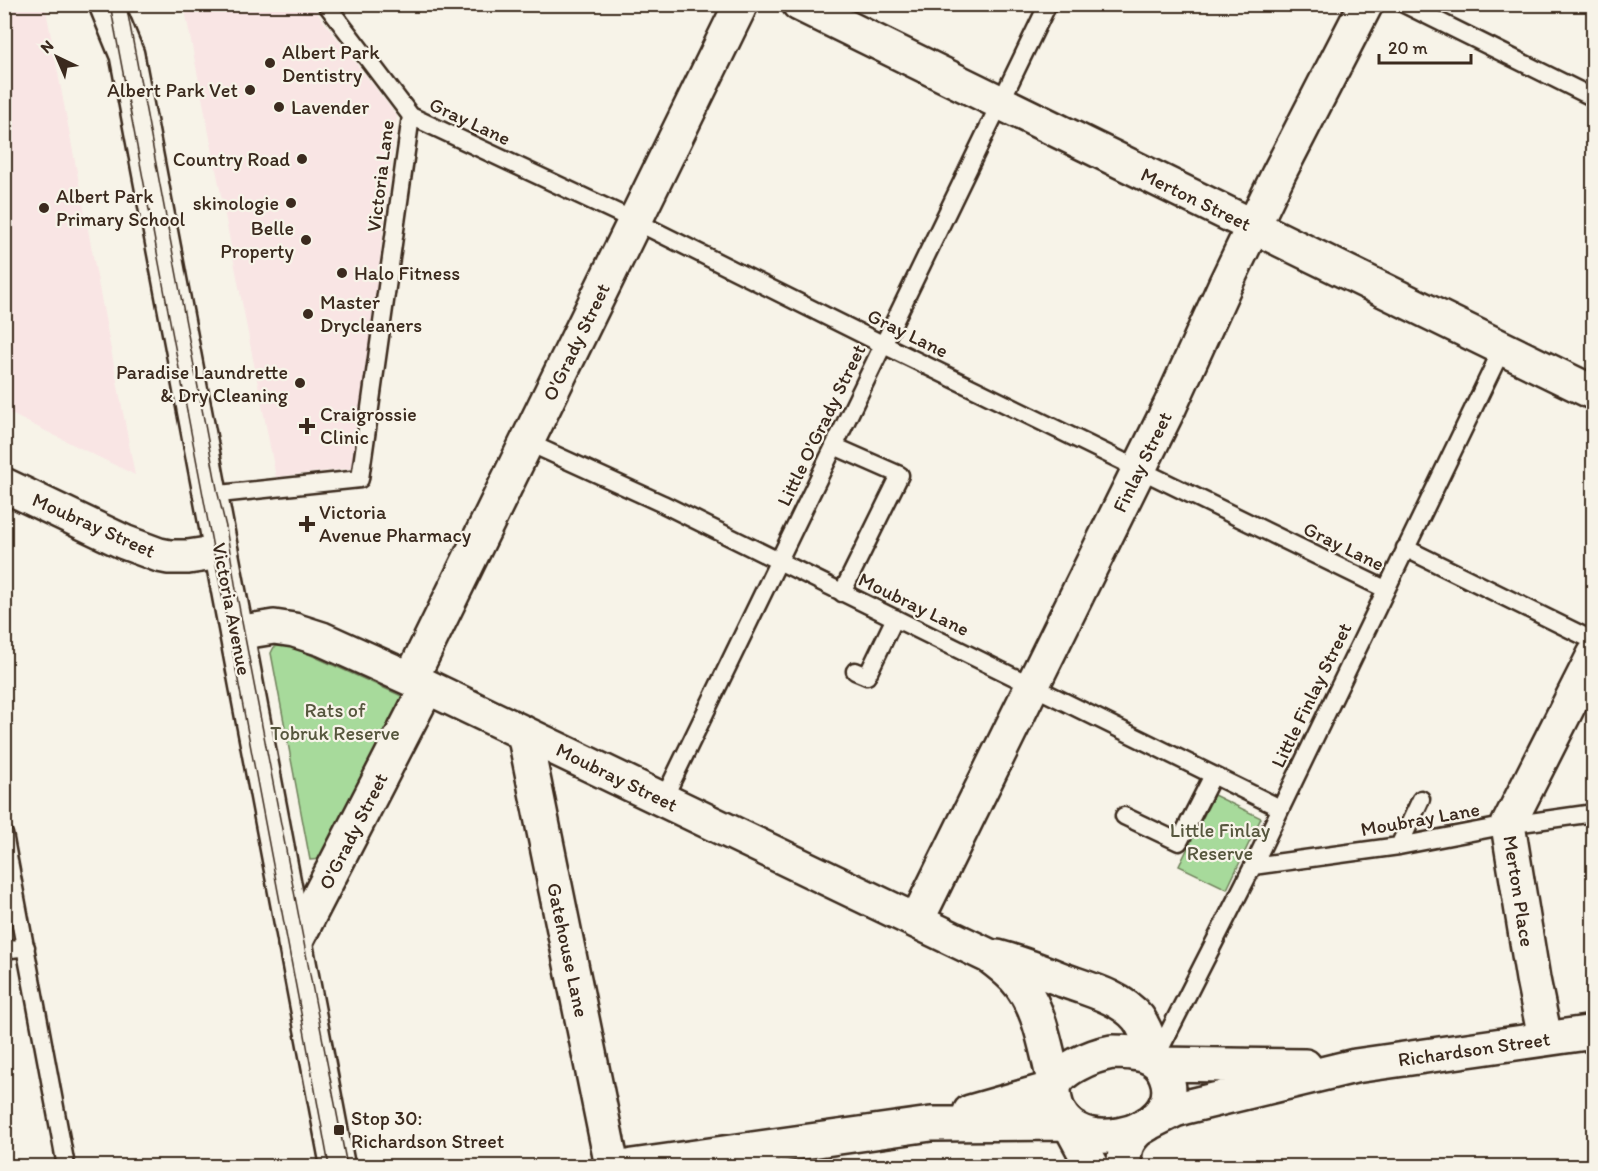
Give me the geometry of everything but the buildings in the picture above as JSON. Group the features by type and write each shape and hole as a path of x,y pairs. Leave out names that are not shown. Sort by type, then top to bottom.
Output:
{"street":[{"name":"Victoria Avenue","path":"106,4 127,55 295,943 341,1165"},
{"name":"Victoria Avenue","path":"127,55 128,4"},
{"name":"O'Grady Street","path":"295,943 419,683 527,442 741,4"},
{"name":"Merton Street","path":"799,4 1593,393"},
{"name":"Finlay Street","path":"917,920 1170,406 1278,175 1366,4"},
{"name":"Moubray Street","path":"4,485 124,542 159,555 188,557 221,552"},
{"name":"Moubray Street","path":"237,633 274,627 316,637 419,683 989,956 1030,967 1105,995 1138,1018 1158,1061"},
{"name":"Merton Place","path":"1545,1038 1508,825 1593,655"},
{"name":"Gatehouse Lane","path":"524,733 612,1167"},
{"name":"Moubray Street","path":"989,956 1014,977 1033,1005 1040,1023 1054,1086"},
{"name":"Richardson Street","path":"1143,1126 1185,1107 1355,1066 1593,1032"},
{"path":"931,1124 1054,1086 1077,1064 1104,1054 1128,1053 1149,1057 1158,1061 1168,1080 1169,1098 1161,1112 1129,1139 1125,1148 1124,1167"},
{"name":"Richardson Street","path":"1158,1061 1355,1066"},
{"path":"1054,1086 1058,1108 1092,1167"},
{"path":"632,1167 931,1124 1069,1125 1083,1133 1111,1136 1125,1134 1143,1126"}],"lane":[{"name":"Victoria Lane","path":"210,495 360,479 411,116 326,4"},
{"name":"Little O'Grady Street","path":"663,800 1048,4"},
{"path":"1404,4 1593,98"},
{"name":"Gray Lane","path":"411,116 635,221 1385,589"},
{"name":"Little Finlay Street","path":"1158,1061 1502,349"},
{"name":"Moubray Lane","path":"527,442 663,504 1280,808"},
{"path":"834,446 900,475 842,593"},
{"path":"1405,548 1593,641"},
{"path":"855,671 867,676 894,618"},
{"path":"1124,816 1179,842 1213,774"},
{"path":"1399,846 1421,799"},
{"name":"Moubray Lane","path":"1253,866 1399,846 1508,825 1593,813"},
{"path":"4,834 66,1167"},
{"path":"4,950 26,947"}],"shaded area":[{"name":"Albert Park Primary School","path":"4,5 45,5 135,475 5,411"},
{"path":"184,5 311,5 397,116 355,468 276,477"}],"green space":[{"name":"Rats of Tobruk Reserve","path":"283,645 293,647 404,697 322,859 310,860 271,653 274,647"},
{"name":"Little Finlay Reserve","path":"1214,795 1261,818 1227,889 1179,866"}],"tram line":[{"path":"110,4 329,1166"},
{"path":"126,4 347,1166"}],"place":[{"name":"Albert Park Dentistry","path":"270,63"},
{"name":"Albert Park Vet","path":"250,90"},
{"name":"Lavender","path":"279,107"},
{"name":"Country Road","path":"302,159"},
{"name":"skinologie","path":"291,203"},
{"name":"Albert Park Primary School","path":"44,208"},
{"name":"Belle Property","path":"306,240"},
{"name":"Halo Fitness","path":"342,273"},
{"name":"Master Drycleaners","path":"308,314"},
{"name":"Paradise Laundrette & Dry Cleaning","path":"300,383"},
{"name":"Craigrossie Clinic","path":"307,426"},
{"name":"Victoria Avenue Pharmacy","path":"307,524"},
{"name":"Stop 30: Richardson Street","path":"339,1130"}]}
